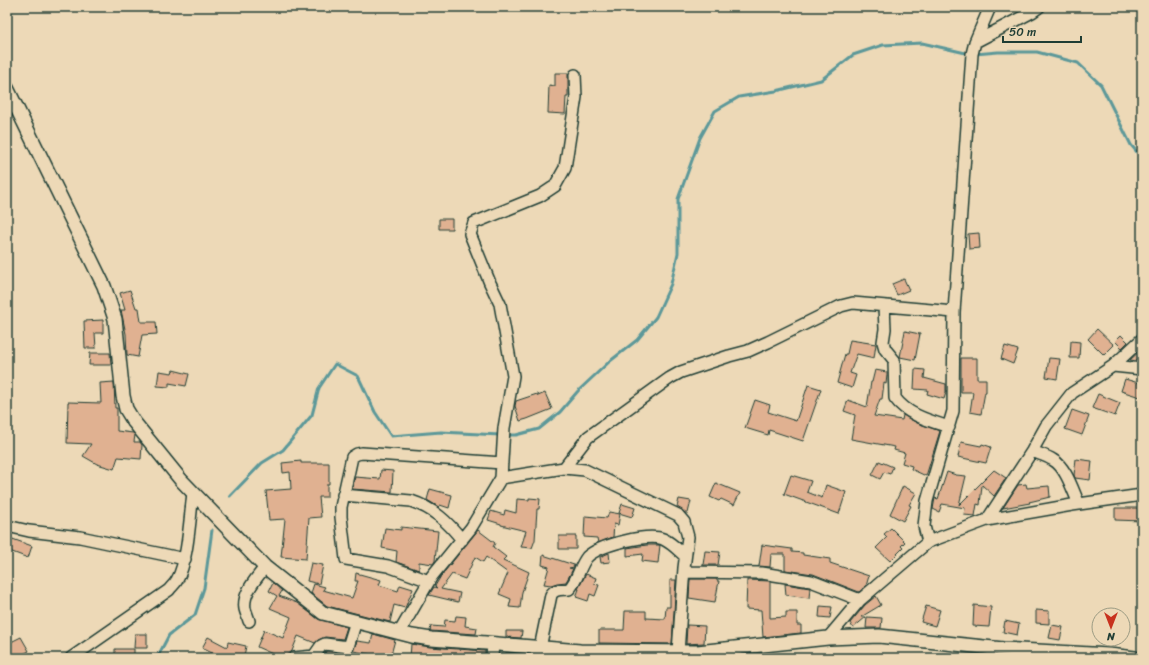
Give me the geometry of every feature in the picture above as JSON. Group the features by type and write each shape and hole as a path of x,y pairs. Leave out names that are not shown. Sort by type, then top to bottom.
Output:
{"street":[{"path":"928,542 924,526 927,501 953,411 954,312 972,54 975,42 990,7"},
{"path":"975,42 1039,7"},
{"path":"399,633 429,581 471,528 501,478 504,428 513,376 500,304 470,234 471,228 474,223 540,196 555,186 565,168 576,97 575,75"},
{"path":"7,88 104,286 115,319 123,396 126,409 134,422 193,493 265,566 323,613 399,633 431,639 580,651 677,655 828,638 880,636 1003,649 1109,655 1135,658"},
{"path":"564,468 588,437 658,385 676,375 755,348 841,306 853,304 954,312"},
{"path":"884,306 884,342 885,348 894,360 895,395 897,400 905,408 916,415 948,427"},
{"path":"987,520 1032,451 1046,426 1072,393 1114,366 1142,339"},
{"path":"1114,366 1142,369"},
{"path":"1032,451 1053,459 1058,463 1063,469 1079,504"},
{"path":"429,581 388,566 346,559 341,517 352,457 357,454 503,458"},
{"path":"501,478 564,468 585,470 678,515 684,522 688,537 685,556 677,655"},
{"path":"71,658 169,590 178,578 185,559 193,493"},
{"path":"344,495 411,501 420,504 434,512 452,528 462,540"},
{"path":"828,638 860,600 928,542 987,520 1142,495"},
{"path":"7,526 29,531 80,537 185,559"},
{"path":"540,648 550,595 553,591 569,589 572,586 581,565 588,556 595,551 610,545 648,537 662,539 673,544 685,556"},
{"path":"250,621 245,608 245,599 249,590 265,566"},
{"path":"684,572 762,573 811,581 860,600"},
{"path":"294,658 314,656 321,646 325,644 348,647 356,621"},
{"path":"492,658 493,644"}],"building":[{"path":"555,73 568,73 568,97 566,97 565,114 548,113 549,85 555,86"},
{"path":"439,219 452,219 452,229 439,229"},
{"path":"979,233 980,248 969,249 968,234"},
{"path":"904,279 909,290 897,295 892,284"},
{"path":"130,290 136,308 139,308 141,322 156,322 157,334 142,335 138,357 127,355 126,334 121,310 125,310 120,293"},
{"path":"103,320 103,333 95,333 96,348 85,348 84,321"},
{"path":"1097,329 1114,345 1104,355 1088,339"},
{"path":"905,331 920,334 915,360 900,357"},
{"path":"1121,335 1128,342 1122,348 1115,341"},
{"path":"850,340 876,344 874,358 857,354 850,373 856,375 852,388 837,383"},
{"path":"1071,341 1080,342 1079,358 1070,358"},
{"path":"1005,346 1018,350 1013,364 1001,359"},
{"path":"1142,349 1142,356 1137,361 1130,360"},
{"path":"90,353 110,353 111,365 89,365"},
{"path":"961,358 977,358 977,379 986,379 986,392 981,414 970,412 973,392 961,392"},
{"path":"1049,358 1060,359 1057,379 1046,377"},
{"path":"915,369 925,370 924,378 946,384 944,399 927,394 928,390 914,389"},
{"path":"173,370 189,374 186,386 169,383 169,387 157,386 159,371 172,373"},
{"path":"875,370 887,372 887,375 886,384 884,383 882,399 880,399 874,416 902,420 903,415 917,423 940,431 926,476 911,469 912,466 902,463 905,453 894,450 895,447 851,439 855,415 844,411 848,400 867,407 871,382"},
{"path":"1125,379 1142,384 1140,397 1121,391"},
{"path":"114,382 115,408 117,408 117,431 133,433 135,435 134,442 140,442 142,445 141,459 118,457 114,469 97,464 83,456 91,444 67,443 68,402 101,403 100,383"},
{"path":"808,385 821,389 803,441 769,430 768,435 745,428 755,400 770,405 768,412 796,421"},
{"path":"545,393 552,409 520,421 515,406 516,401"},
{"path":"1098,394 1120,403 1115,416 1092,408"},
{"path":"1072,410 1089,416 1082,435 1065,429"},
{"path":"961,442 981,446 982,444 991,447 986,463 958,457"},
{"path":"1076,459 1092,461 1090,480 1075,478"},
{"path":"301,461 301,463 329,463 329,484 327,484 327,497 319,497 321,517 309,518 306,559 281,557 285,519 269,520 266,491 291,489 290,472 283,473 282,463"},
{"path":"879,461 893,467 890,474 884,472 880,479 872,475"},
{"path":"381,470 393,471 392,492 352,489 355,477 380,479"},
{"path":"994,470 1006,478 994,496 982,485 980,505 977,504 975,516 964,515 965,508 942,504 939,512 933,509 935,498 938,499 947,472 966,476 959,505"},
{"path":"791,475 811,481 807,492 822,498 826,485 846,492 839,514 784,494"},
{"path":"716,483 740,493 734,505 721,499 719,501 710,497"},
{"path":"1026,484 1027,488 1049,486 1050,497 1029,502 1030,503 1003,508 1018,485"},
{"path":"903,486 916,493 909,505 911,506 903,521 890,514"},
{"path":"430,489 452,495 449,508 440,505 439,507 427,500"},
{"path":"529,498 540,499 539,509 537,509 535,540 532,548 521,547 526,531 488,520 491,511 504,515 505,510 516,513 517,499 529,500"},
{"path":"679,499 691,501 688,513 685,513 677,507"},
{"path":"622,504 635,508 632,517 619,513"},
{"path":"1115,508 1142,508 1142,521 1115,520"},
{"path":"609,512 620,514 618,525 614,524 613,537 598,543 597,538 584,537 585,516 607,518"},
{"path":"401,527 438,531 435,561 433,564 419,562 419,570 396,562 397,551 382,548 385,528 401,530"},
{"path":"891,528 905,542 901,546 903,548 890,561 876,548 887,537 884,534"},
{"path":"478,530 495,543 493,547 506,557 503,560 529,572 522,592 520,608 509,607 511,599 499,594 508,573 486,557 483,562 475,557 465,579 452,574 441,589 460,593 458,602 429,595 434,587 437,588 435,586 441,576"},
{"path":"559,536 576,536 576,549 559,549"},
{"path":"7,537 32,546 28,558 7,550"},
{"path":"660,545 658,563 642,561 643,554 627,556 627,548"},
{"path":"762,545 792,549 792,552 803,553 803,555 830,559 830,563 869,576 866,586 859,592 813,574 785,570 785,554 771,554 770,567 759,566"},
{"path":"705,551 720,552 718,565 703,565"},
{"path":"609,553 610,562 601,563 600,557"},
{"path":"543,555 574,565 574,567 569,568 573,569 566,582 551,585 544,584 549,567 542,565"},
{"path":"311,563 323,565 319,584 307,581"},
{"path":"356,573 381,580 379,585 398,591 400,585 413,589 405,608 394,605 390,622 327,606 311,593 314,584 325,587 323,590 352,598 358,581 355,581"},
{"path":"586,574 596,578 594,584 599,585 595,596 590,594 588,601 576,597 578,589"},
{"path":"690,579 717,579 717,581 719,581 715,602 689,598"},
{"path":"670,580 676,580 672,644 599,643 599,630 624,630 625,611 646,611 646,618 665,619 666,607 670,607"},
{"path":"747,580 770,581 770,618 786,617 786,612 797,612 797,625 801,625 801,633 763,637 761,610 746,609"},
{"path":"273,583 282,591 279,596 297,603 318,619 347,627 343,639 325,637 315,643 298,636 292,651 287,658 276,658 277,656 257,647 264,630 283,638 291,617 270,608 277,596 269,591"},
{"path":"785,584 810,588 809,598 786,595"},
{"path":"876,596 881,605 861,617 866,617 853,628 850,623 865,605"},
{"path":"974,605 991,607 989,627 973,626"},
{"path":"820,606 832,607 830,618 819,617"},
{"path":"926,606 940,610 935,626 921,622"},
{"path":"1036,610 1049,611 1049,624 1036,623"},
{"path":"456,616 466,617 465,626 477,628 476,634 430,631 431,626 444,627 445,620 455,621"},
{"path":"867,617 882,618 881,628 866,628"},
{"path":"1005,621 1019,624 1017,635 1003,632"},
{"path":"687,625 705,626 704,643 686,644"},
{"path":"1052,625 1063,627 1060,640 1049,638"},
{"path":"506,631 522,631 521,638 506,637"},
{"path":"135,634 147,634 147,648 134,648"},
{"path":"373,634 395,640 390,658 368,658 369,654 353,651 357,641 371,643"},
{"path":"21,637 29,651 16,658 7,658 7,644"},
{"path":"208,637 227,647 228,642 246,646 244,656 248,658 235,658 216,655 202,648"},
{"path":"411,644 485,651 485,658 410,658"},
{"path":"115,649 134,649 134,658 115,658"},
{"path":"326,651 347,654 346,658 324,658"},
{"path":"506,653 519,654 518,658 505,658"},
{"path":"534,655 564,658 533,658"}],"waterway":[{"path":"506,435 516,435 539,429 560,412 578,391 609,362 637,340 656,317 671,284 678,253 678,199 700,138 715,111 739,97 776,91 821,80 853,55 883,45 922,43 970,54"},
{"path":"975,54 998,52 1037,52 1078,63 1101,85 1131,145 1142,158"},
{"path":"230,496 262,463 283,450 312,415 319,388 335,364 358,376 375,412 391,436 441,432 500,435"},
{"path":"157,658 169,635 195,615 204,588 212,530"}]}
